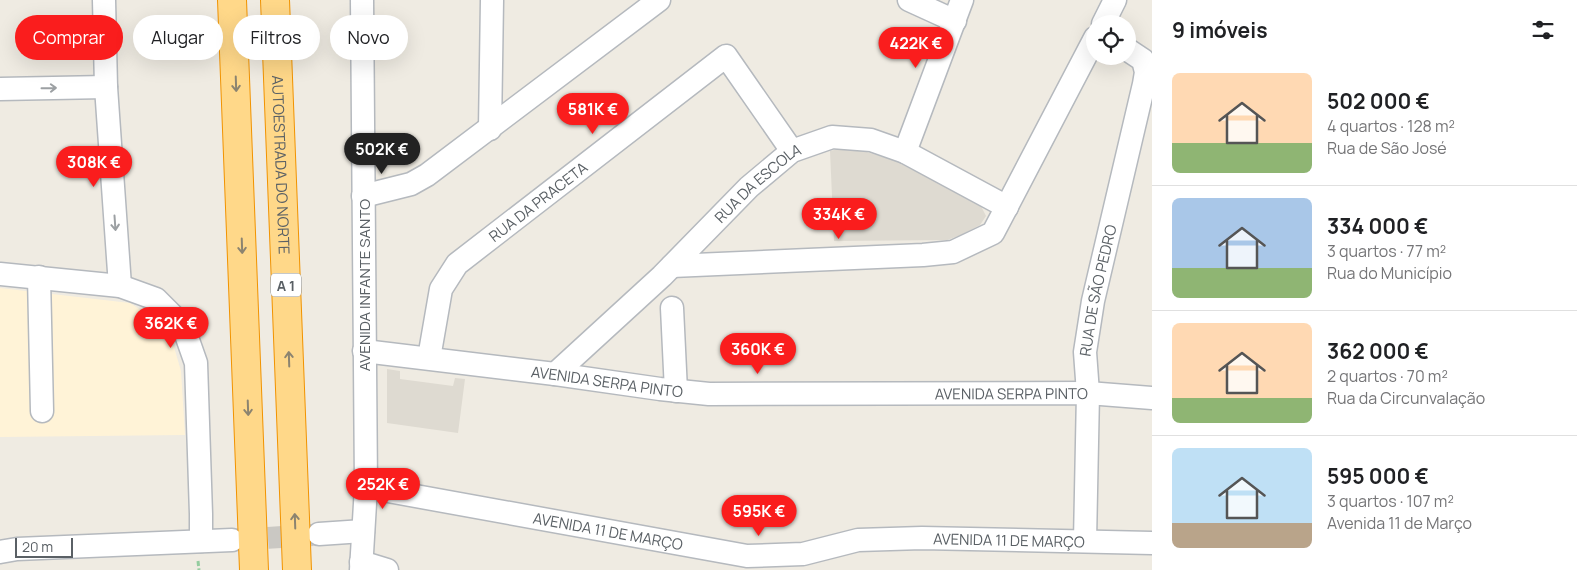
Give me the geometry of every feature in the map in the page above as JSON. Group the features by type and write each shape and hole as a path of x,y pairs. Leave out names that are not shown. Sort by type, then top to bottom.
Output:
{"highway":[{"path":"232,0 254,570"},
{"name":"AUTOESTRADA DO NORTE","path":"275,0 297,570"}],"street":[{"path":"104,0 106,88 120,286"},
{"name":"AVENIDA INFANTE SANTO","path":"361,566 366,487 362,0"},
{"path":"490,129 492,0"},
{"path":"364,196 411,184 428,175 659,0"},
{"path":"905,152 958,10 909,0"},
{"path":"1108,15 1115,0"},
{"path":"672,266 923,255 953,252 993,233 1086,55"},
{"name":"RUA DE SÃO PEDRO","path":"1085,541 1088,393 1085,352 1093,301 1144,84 1146,72 1143,60 1136,55"},
{"name":"RUA DA PRACETA","path":"429,358 441,289 457,264 726,56 792,151"},
{"path":"0,89 106,88"},
{"name":"RUA DA ESCOLA","path":"555,374 672,266 749,187 792,151 832,138 872,140 905,152 1007,207"},
{"path":"0,274 120,286 156,299 183,326 196,363 201,541"},
{"path":"38,278 42,410"},
{"path":"672,308 676,391"},
{"name":"AVENIDA SERPA PINTO","path":"364,351 709,394 1088,393 1152,398"},
{"name":"AVENIDA 11 DE MARÇO","path":"366,487 747,556 802,562 858,540 922,538 1152,543"},
{"path":"319,534 363,531"},
{"path":"0,552 17,548 232,540"},
{"path":"361,566 387,570"}],"shaded area":[{"path":"842,148 860,150 893,160 980,204 986,216 980,225 947,240 834,241 830,151"},
{"path":"0,288 130,303 153,318 174,347 181,371 185,435 0,437"},
{"path":"387,369 400,371 400,379 453,386 455,378 465,379 458,433 387,423"}],"tunnel":[{"path":"235,540 313,535"}]}
